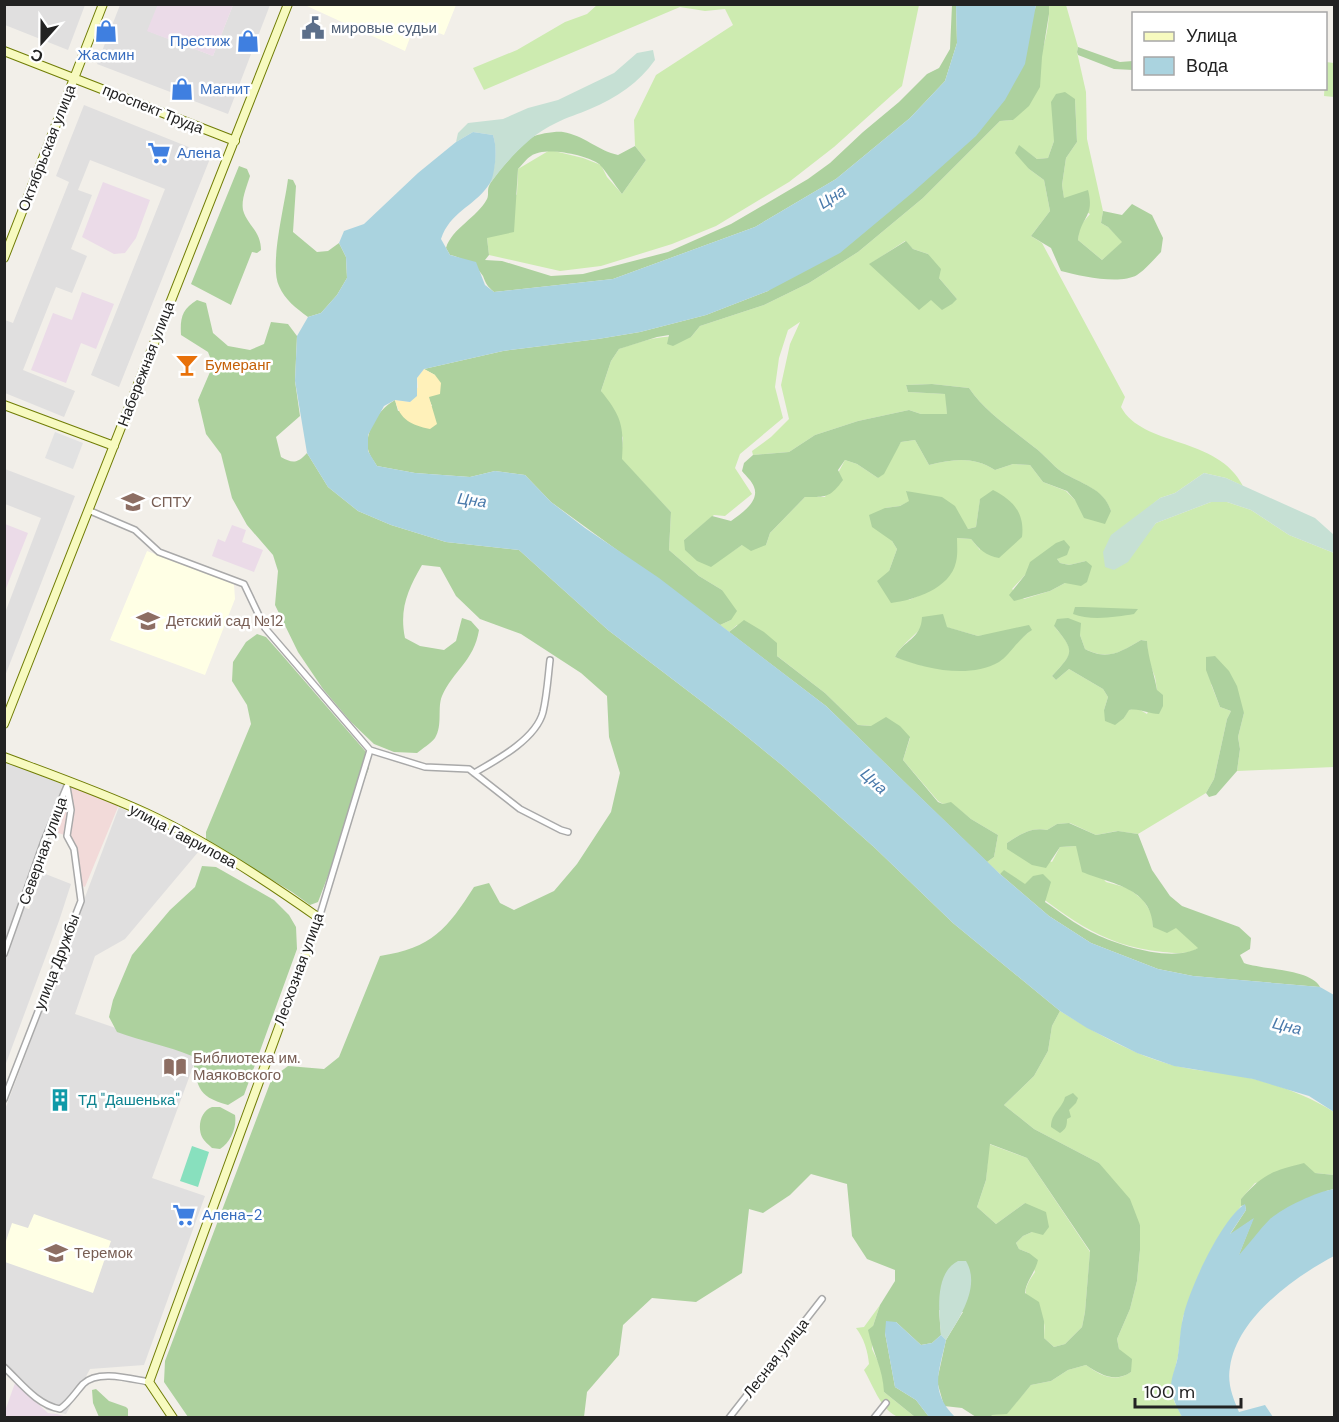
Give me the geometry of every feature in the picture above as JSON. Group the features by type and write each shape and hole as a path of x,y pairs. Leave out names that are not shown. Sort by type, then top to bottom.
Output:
{"street":[{"name":"Октябрьская улица","path":"4,258 103,4"},
{"name":"Набережная улица","path":"4,724 288,4"},
{"name":"проспект Труда","path":"4,51 235,141"},
{"path":"4,405 114,446"},
{"path":"88,510 135,530 159,552 244,584 265,628 370,750 425,767 469,769 520,809 568,832"},
{"path":"474,773 499,759 534,729 543,714 550,660"},
{"name":"Лесхозная улица","path":"149,1382 319,918 370,750"},
{"name":"улица Гаврилова","path":"4,757 147,814 187,834 283,892 319,918"},
{"name":"Северная улица","path":"4,954 44,842 68,784"},
{"name":"улица Дружбы","path":"4,1099 81,901 74,849 67,836 71,810 68,784"},
{"name":"Лесная улица","path":"729,1418 822,1299"},
{"path":"4,1366 40,1401 50,1407 60,1408 69,1402 84,1382 92,1378 110,1377 149,1382 173,1418"},
{"path":"874,1418 886,1403"}],"shaded area":[{"path":"158,4 233,5 213,56 147,31"},
{"path":"308,4 456,5 444,35 415,24 405,51 307,6"},
{"path":"4,5 85,5 68,50 5,25"},
{"path":"120,5 158,5 148,31 213,56 233,5 270,5 228,114 97,64"},
{"path":"653,50 655,60 634,83 609,100 560,121 536,135 511,158 489,185 495,160 493,135 473,132 456,142 458,133 468,123 503,119 528,108 558,100 614,73 637,53"},
{"path":"84,105 211,156 119,387 91,375 165,189 90,160 78,190 92,195 71,249 87,256 72,293 56,287 23,370 75,391 64,417 5,393 5,320 13,323 69,182 56,176"},
{"path":"103,182 150,200 136,238 125,253 114,254 82,237"},
{"path":"82,292 114,304 96,349 81,343 66,383 31,370 53,313 72,320"},
{"path":"55,432 83,443 73,469 45,458"},
{"path":"5,469 75,496 5,676 5,613 41,518 5,504"},
{"path":"1204,473 1226,478 1315,518 1334,535 1334,553 1289,535 1251,510 1227,502 1211,502 1156,523 1128,562 1114,570 1105,567 1103,552 1111,535 1160,498 1175,493"},
{"path":"5,524 28,533 5,591"},
{"path":"232,525 246,530 242,542 263,550 254,572 212,556 218,539 225,542"},
{"path":"147,551 234,584 235,599 205,675 110,640"},
{"path":"5,761 64,785 19,906 29,909 43,873 71,884 5,1066"},
{"path":"69,782 120,802 85,887 79,885 74,849 67,836 50,830"},
{"path":"119,807 187,842 199,851 125,939 95,956 75,1014 197,1056 152,1178 205,1196 144,1365 90,1369 66,1414 47,1410 5,1373 4,1112"},
{"name":"Теремок","path":"34,1214 111,1241 93,1293 5,1262 5,1244 12,1223 28,1228"},
{"path":"958,1261 966,1261 970,1271 970,1291 946,1340 941,1335 940,1294 945,1274"},
{"path":"15,1383 48,1413 67,1417 5,1417"}],"green space":[{"path":"597,5 919,5 902,86 834,147 789,182 716,226 672,244 601,266 560,271 489,255 487,238 517,194 518,169 550,150 601,165 607,177 622,194 646,160 635,146 634,120 656,75 733,25 725,9 705,11 680,7 484,90 473,68 517,50 565,22 587,14"},
{"path":"952,5 956,5 957,43 945,81 910,118 836,179 755,227 613,279 494,292 473,265 450,255 446,248 459,229 483,206 488,197 491,182 516,152 532,137 556,132 577,136 618,155 635,146 646,160 622,194 601,166 593,161 555,152 537,153 531,156 518,169 514,232 487,238 489,255 485,260 502,261 551,276 583,274 668,252 731,224 808,179 830,163 927,74 939,68 950,49"},
{"path":"1036,5 1049,5 1049,14 1040,87 1029,106 1013,120 1000,121 923,198 858,252 809,283 764,305 700,326 691,337 673,346 667,344 669,335 657,337 619,349 611,361 601,391 620,422 623,438 622,459 671,512 669,550 699,576 722,590 737,611 731,620 720,625 551,502 525,475 495,471 470,477 415,473 377,466 369,453 368,442 371,428 379,414 395,400 398,411 432,406 428,397 435,375 424,369 503,351 640,332 706,315 768,291 1035,9"},
{"path":"1049,5 1066,5 1078,47 1077,52 1086,92 1087,139 1103,211 1101,223 1123,242 1102,260 1078,240 1079,227 1090,214 1064,199 1062,185 1066,158 1077,142 1075,99 1054,123 1054,141 1048,158 1037,159 1019,146 1029,169 1044,180 1050,211 1031,236 1042,243 1125,397 1121,407 1131,420 1145,429 1216,458 1231,470 1243,486 1226,478 1204,473 1175,493 1160,498 1130,523 1142,540 1156,523 1211,502 1227,502 1251,510 1289,535 1334,553 1334,767 1237,771 1240,749 1238,737 1244,713 1211,684 1220,707 1231,711 1227,719 1214,779 1206,793 1138,834 1117,831 1096,835 1070,823 1057,824 1047,830 1031,830 1007,843 1052,862 1060,847 1076,846 1106,882 1128,888 1143,900 1152,914 1153,927 1176,927 1199,948 1186,953 1163,952 1117,942 1078,923 1005,871 1000,874 987,862 994,857 998,835 971,819 951,803 943,804 938,801 903,760 910,738 871,726 858,725 825,693 737,625 729,632 720,625 731,620 722,590 699,576 669,550 671,512 621,459 623,438 601,391 611,361 619,349 654,338 691,337 700,326 764,305 809,283 858,252 923,198 1000,121 1013,120 1043,50","holes":["905,241 913,249 928,254 939,278 957,299 931,300 870,264","800,322 790,344 781,385 789,419 771,437 752,451 753,455 789,452 815,435 858,421 909,410 921,414 947,414 946,394 908,392 906,385 932,384 969,388 991,413 1058,469 1091,487 1103,497 1111,511 1075,500 1066,491 1043,482 1030,465 1013,464 995,470 979,462 963,460 929,465 915,440 901,442 878,478 857,464 845,460 825,497 805,497 770,533 766,545 742,545 727,555 684,540 714,515 725,516 752,494 735,468 740,454 783,418 775,387 779,358 788,330","907,491 968,529 976,527 980,500 980,550 971,539 957,538 957,551 951,570 945,578 930,590 909,600 889,571 897,549 892,541 885,508 900,506 910,501","1070,547 1057,559 1060,563 1069,565 1086,561 1065,583 1050,591 1024,599 1012,589 1025,575","1054,626 1080,635 1085,649 1093,653 1114,654 1141,640 1147,641 1148,659 1157,690 1147,714 1137,708 1128,710 1124,718 1104,710 1108,697 1103,689 1069,669 1056,680 1052,676 1065,662 1070,652 1066,641","946,627 978,636 1031,630 1014,645 924,666 895,657 921,628"]},
{"path":"1078,47 1120,62 1132,61 1132,70 1114,69 1078,55"},
{"path":"1327,62 1334,63 1334,97 1324,96 1324,90 1327,90"},
{"path":"1065,92 1075,99 1077,142 1066,158 1062,185 1064,198 1088,190 1090,199 1089,211 1078,240 1102,260 1122,242 1101,223 1103,211 1122,215 1132,204 1152,215 1163,238 1161,252 1140,273 1130,278 1100,279 1061,271 1051,248 1031,236 1050,211 1044,180 1029,169 1015,153 1019,145 1037,159 1048,158 1054,141 1051,102 1056,94"},
{"path":"239,166 247,169 250,176 243,210 259,238 261,250 257,253 252,252 231,305 191,284"},
{"path":"288,179 293,180 296,186 293,232 317,252 328,251 339,243 346,257 347,278 337,295 321,313 308,317 284,295 276,276 277,250"},
{"path":"906,241 913,249 928,254 941,269 939,278 957,299 952,304 942,310 931,300 919,310 869,264"},
{"path":"197,300 206,303 213,333 228,346 250,350 264,344 271,322 288,324 297,336 295,381 300,416 276,437 281,457 295,461 307,453 328,487 358,511 391,525 446,542 519,550 608,630 783,766 875,848 953,923 1060,1011 1052,1026 1048,1051 1034,1076 1004,1105 1034,1129 1099,1163 1130,1199 1140,1225 1140,1250 1137,1281 1130,1309 1117,1339 1119,1349 1132,1359 1131,1372 1114,1377 1103,1375 1086,1365 1068,1370 1051,1381 1031,1385 1007,1414 976,1417 962,1408 944,1406 937,1381 946,1340 963,1312 939,1310 941,1335 932,1343 921,1345 896,1322 885,1333 895,1387 916,1400 929,1417 915,1417 884,1392 882,1376 868,1330 873,1326 880,1305 895,1281 895,1270 867,1259 852,1236 847,1184 811,1174 790,1195 763,1213 749,1209 742,1273 696,1302 652,1298 623,1325 619,1355 587,1392 584,1417 188,1417 164,1382 165,1361 272,1078 288,1066 324,1069 339,1057 380,956 413,948 436,934 455,914 474,887 489,883 500,903 514,910 554,891 577,864 611,812 620,773 609,737 607,696 581,673 521,634 480,619 456,596 440,567 422,565 413,582 404,608 405,638 420,646 444,650 456,641 462,618 471,621 479,630 473,650 442,696 439,728 435,738 417,753 394,752 374,744 351,722 323,689 298,652 275,605 278,571 273,555 247,525 232,498 221,454 206,434 198,400 213,365 208,352 181,335 183,314","holes":["990,1144 1027,1158 1090,1251 1082,1327 1065,1344 1054,1347 1044,1338 1044,1321 1039,1302 1025,1293 1038,1260 1019,1249 1016,1243 1023,1236 1032,1232 1043,1235 1049,1227 1046,1212 1025,1203 996,1224 977,1207 986,1180"]},
{"path":"932,384 969,388 991,413 1058,469 1091,487 1103,497 1111,511 1105,524 1084,518 1075,500 1067,491 1043,482 1030,465 1013,464 995,470 979,462 963,460 929,465 915,440 901,442 884,474 878,478 857,464 845,460 838,470 843,480 835,490 823,496 805,497 770,533 766,545 751,551 742,545 711,567 697,561 685,550 684,540 712,516 731,521 752,502 754,487 742,471 744,463 753,455 789,452 815,435 858,421 909,410 921,414 947,414 945,394 908,392 906,385"},
{"path":"993,490 1016,508 1022,521 1022,537 999,558 983,552 971,539 957,538 956,562 947,579 930,592 891,603 877,581 889,571 897,549 892,541 872,527 869,515 909,501 906,491 942,497 955,506 968,529 976,527 980,499"},
{"path":"1064,540 1070,547 1067,555 1057,559 1060,563 1069,565 1086,561 1092,566 1087,582 1081,586 1065,583 1050,591 1014,601 1009,595 1025,575 1030,562 1056,543"},
{"path":"1075,607 1138,609 1134,614 1095,618 1073,614"},
{"path":"943,614 947,627 978,636 1029,625 1032,630 999,662 974,670 933,668 895,657 918,631 922,617"},
{"path":"1068,618 1081,623 1080,635 1085,649 1093,653 1114,654 1141,640 1147,641 1157,690 1163,695 1163,706 1159,714 1129,710 1124,718 1115,725 1105,721 1104,710 1108,697 1103,689 1069,669 1056,680 1052,676 1068,657 1069,652 1069,647 1054,626 1057,619"},
{"path":"744,620 777,643 777,656 825,693 858,725 871,726 886,717 900,726 910,737 903,760 938,802 943,804 951,802 971,819 998,835 994,857 987,862 826,706 729,632"},
{"path":"257,634 266,637 366,752 369,768 318,902 310,905 206,840 206,832 251,724 247,705 232,681 233,662 246,642"},
{"path":"1215,656 1229,671 1237,686 1244,713 1238,737 1240,749 1237,771 1216,795 1209,797 1206,793 1214,779 1227,719 1231,711 1220,707 1206,670 1206,657"},
{"path":"1069,823 1096,835 1118,831 1138,834 1152,870 1170,896 1182,906 1239,927 1251,938 1250,949 1240,955 1244,963 1297,973 1315,981 1320,987 1193,976 1158,969 1091,943 1049,916 1000,874 1004,870 1025,884 1033,876 1043,874 1051,882 1045,902 1085,929 1115,942 1160,953 1174,954 1198,948 1176,928 1167,933 1153,927 1151,914 1146,904 1128,889 1082,872 1076,846 1060,847 1046,868 1032,865 1007,849 1007,843 1026,832 1047,830 1057,824"},
{"path":"202,866 216,867 274,900 289,915 296,927 297,949 244,1095 228,1105 209,1098 200,1088 192,1056 117,1032 109,1017 113,1000 132,955 170,910 195,887"},
{"path":"1060,1011 1114,1042 1143,1055 1172,1065 1265,1082 1305,1097 1334,1112 1334,1175 1315,1173 1255,1183 1241,1199 1241,1206 1216,1241 1197,1280 1183,1317 1171,1386 1174,1401 1182,1417 991,1418 992,1415 1007,1413 1031,1385 1051,1381 1068,1370 1086,1365 1103,1375 1114,1378 1131,1372 1119,1349 1117,1339 1130,1309 1137,1281 1140,1225 1099,1163 1034,1129 1004,1105 1034,1076 1048,1051 1052,1026"},
{"path":"1073,1093 1078,1098 1069,1110 1071,1117 1067,1119 1066,1127 1060,1133 1051,1127 1051,1122 1065,1097"},
{"path":"212,1107 220,1107 235,1115 232,1134 220,1149 212,1148 201,1133 200,1124 203,1115"},
{"path":"989,1144 1027,1158 1090,1252 1082,1327 1065,1344 1054,1347 1044,1338 1041,1315 1026,1296 1028,1283 1035,1272 1029,1253 1019,1249 1016,1243 1023,1236 1032,1232 1025,1203 996,1224 977,1207 986,1180"},
{"path":"192,1146 209,1152 198,1187 180,1181"},
{"path":"1304,1163 1315,1173 1334,1175 1334,1189 1326,1191 1238,1257 1253,1219 1229,1236 1246,1210 1245,1205 1241,1206 1241,1199 1269,1175"},
{"path":"880,1305 873,1326 872,1349 884,1374 884,1392 915,1417 900,1417 890,1412 881,1402 864,1370 869,1364 868,1355 856,1328 864,1327"},
{"path":"96,1389 109,1401 126,1407 128,1417 99,1417 93,1403 92,1390"}],"sand":[{"path":"424,369 435,375 441,383 440,394 429,397 437,424 430,429 417,426 403,417 395,400 410,402 418,387 417,378"}],"water":[{"name":"Цна","path":"956,5 1036,5 1025,64 1005,100 976,136 840,253 768,291 706,315 640,332 503,351 424,369 417,378 417,396 410,402 395,400 384,406 368,435 368,451 377,466 415,473 470,477 495,471 525,475 551,502 659,578 826,706 1000,874 1049,916 1091,943 1158,969 1193,976 1320,987 1334,995 1334,1112 1309,1096 1253,1079 1174,1066 1137,1053 1087,1028 1060,1011 953,923 875,848 783,766 608,630 519,550 446,542 391,525 358,511 328,487 307,453 295,381 297,336 308,317 321,313 337,295 347,278 346,257 339,243 344,231 364,224 418,173 456,142 473,132 493,135 496,155 490,184 450,222 445,230 441,239 450,255 476,262 485,285 494,292 613,279 755,227 836,179 910,118 945,81 957,43"},
{"path":"1334,1189 1334,1256 1301,1276 1269,1301 1243,1332 1230,1367 1230,1385 1239,1412 1265,1405 1273,1417 1182,1417 1172,1395 1171,1387 1183,1318 1207,1256 1226,1224 1245,1204 1246,1210 1230,1234 1254,1218 1239,1255 1276,1214 1310,1197"},
{"path":"886,1321 896,1322 921,1345 932,1343 941,1335 946,1340 939,1372 939,1390 947,1408 955,1417 929,1417 916,1400 895,1387 885,1333"}],"place":[{"name":"мировые судьи","path":"313,28"},
{"name":"Жасмин","path":"106,31"},
{"name":"Престиж","path":"248,41"},
{"name":"Магнит","path":"182,89"},
{"name":"Алена","path":"159,153"},
{"name":"Бумеранг","path":"187,365"},
{"name":"СПТУ","path":"133,502"},
{"name":"Детский сад №12","path":"148,621"},
{"name":"Библиотека им. Маяковского","path":"175,1067"},
{"name":"ТД \"Дашенька\"","path":"60,1100"},
{"name":"Алена-2","path":"184,1215"},
{"name":"Теремок","path":"56,1253"}]}
